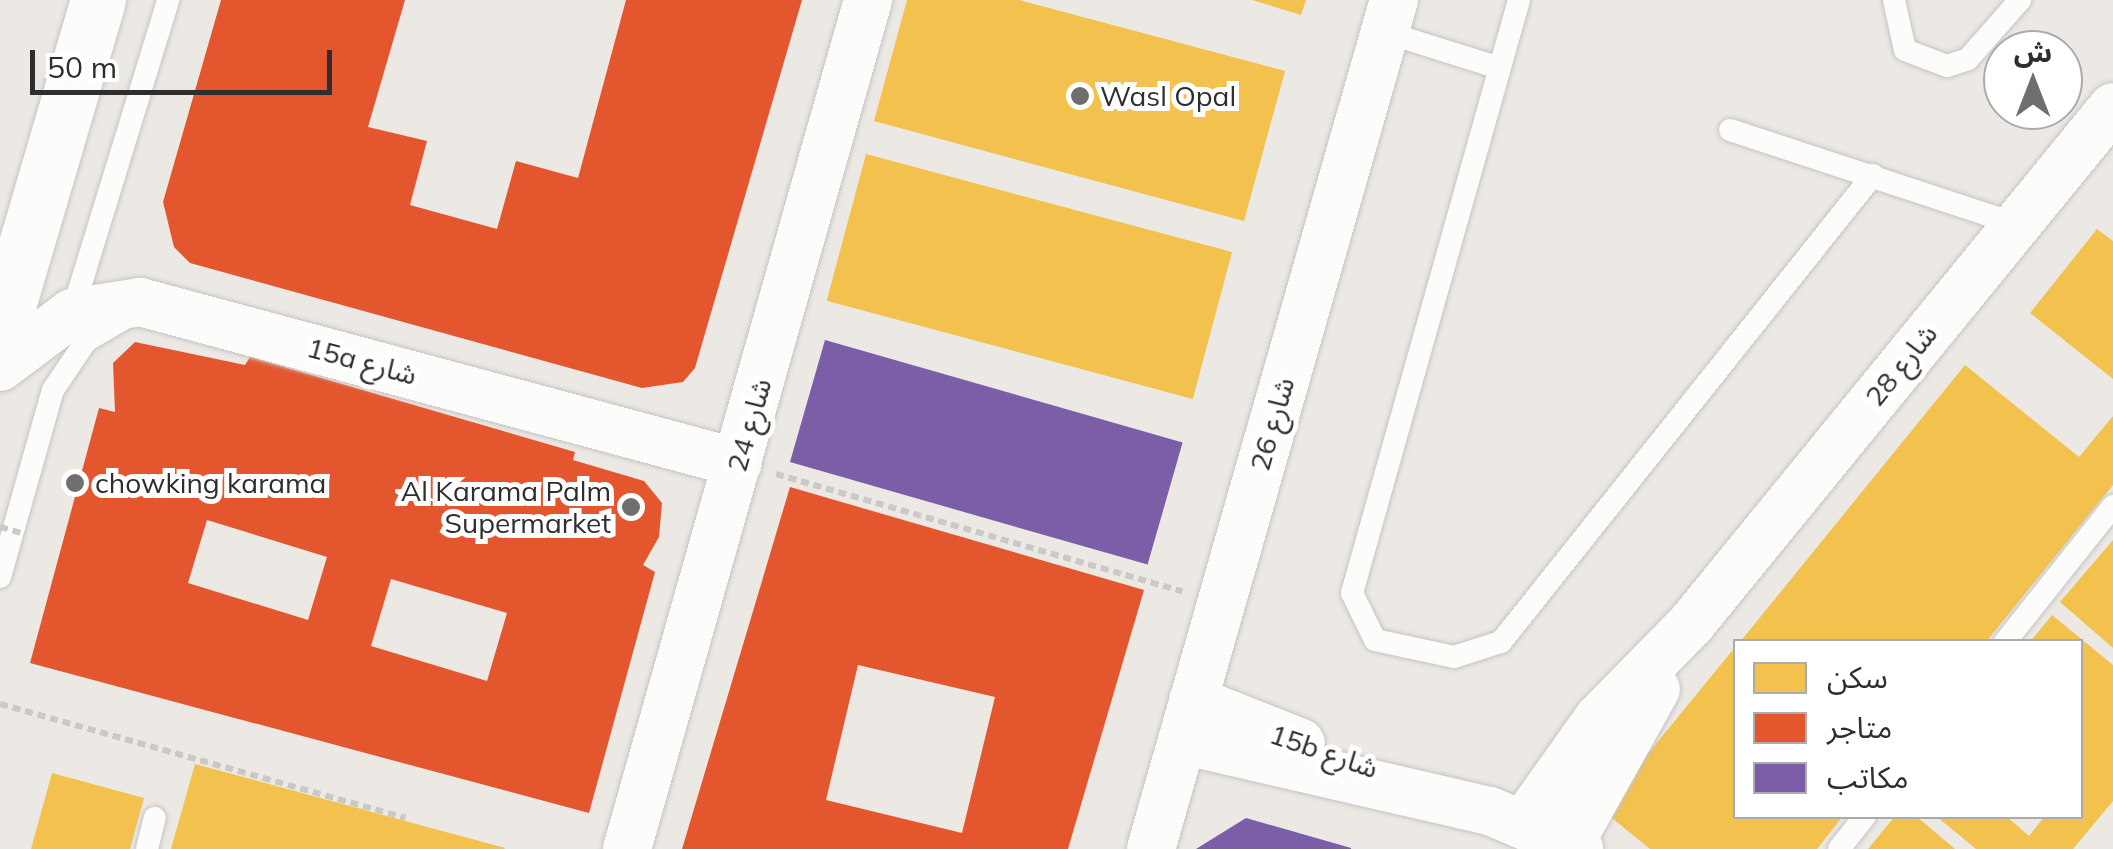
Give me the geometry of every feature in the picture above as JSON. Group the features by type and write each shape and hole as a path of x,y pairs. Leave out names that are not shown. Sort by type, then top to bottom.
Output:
{"main road":[{"path":"0,332 98,0"}],"street":[{"name":"شارع 24","path":"627,849 868,0"},
{"name":"شارع 26","path":"1151,849 1390,16"},
{"name":"شارع 28","path":"1524,823 1598,719 1690,624 2113,107"},
{"name":"15a شارع","path":"0,367 72,312 140,302 738,463"},
{"name":"شارع 28","path":"1574,846 1690,624"},
{"name":"15b شارع","path":"1188,720 1524,823 1574,846"}],"lane":[{"path":"72,312 168,0"},
{"path":"1520,0 1352,593 1362,628 1392,648 1454,657 1500,642 1873,175"},
{"path":"1894,0 1905,50 1946,66 1968,59 2020,0"},
{"path":"1390,16 1500,68"},
{"path":"1730,130 2016,224"},
{"path":"0,578 66,364 111,324 173,310"},
{"path":"2007,639 2113,506"},
{"path":"146,849 156,818"},
{"path":"1839,849 1863,819"}],"path":[{"path":"738,463 1222,602"},
{"path":"0,527 24,534"},
{"path":"0,704 405,818"}],"building: سكن":[{"name":"Wasl Opal","path":"907,0 1019,0 1285,71 1244,221 874,121"},
{"path":"1252,0 1306,0 1301,15"},
{"path":"866,154 1232,252 1193,399 827,301"},
{"path":"2097,229 2113,241 2113,379 2030,313"},
{"path":"1965,365 2079,457 2113,416 2113,485 1988,639 1742,639"},
{"path":"2113,540 2113,648 2060,602"},
{"path":"2052,615 2081,639 2032,639"},
{"path":"2083,640 2113,665 2113,801 2073,849 1976,849 1940,819 2009,819 2029,836 2043,819 2083,819"},
{"path":"1733,650 1733,819 1841,819 1817,849 1650,849 1602,810"},
{"path":"195,764 505,848 171,849"},
{"path":"52,773 144,798 130,849 31,849"},
{"path":"1893,819 1920,819 1955,849 1868,849"}],"building: متاجر":[{"path":"221,0 405,0 368,127 427,141 410,205 497,229 516,161 578,178 626,0 802,0 695,368 683,382 642,388 190,263 174,247 163,202"},
{"path":"135,342 245,365 250,357 575,452 573,460 644,481 662,503 659,537 643,565 655,572 589,813 30,663 99,408 115,412 113,363","holes":["207,520 327,557 308,620 188,583","391,579 507,613 487,681 371,646"]},
{"path":"790,487 1144,590 1068,849 682,849","holes":["858,665 995,697 962,833 826,800"]}],"building: مكاتب":[{"path":"825,340 1183,443 1148,565 790,462"},
{"path":"1246,818 1351,848 1351,849 1196,849"}],"place":[{"name":"Wasl Opal","path":"1080,96"},
{"name":"chowking karama","path":"75,483"},
{"name":"Al Karama Palm Supermarket","path":"631,507"}]}
